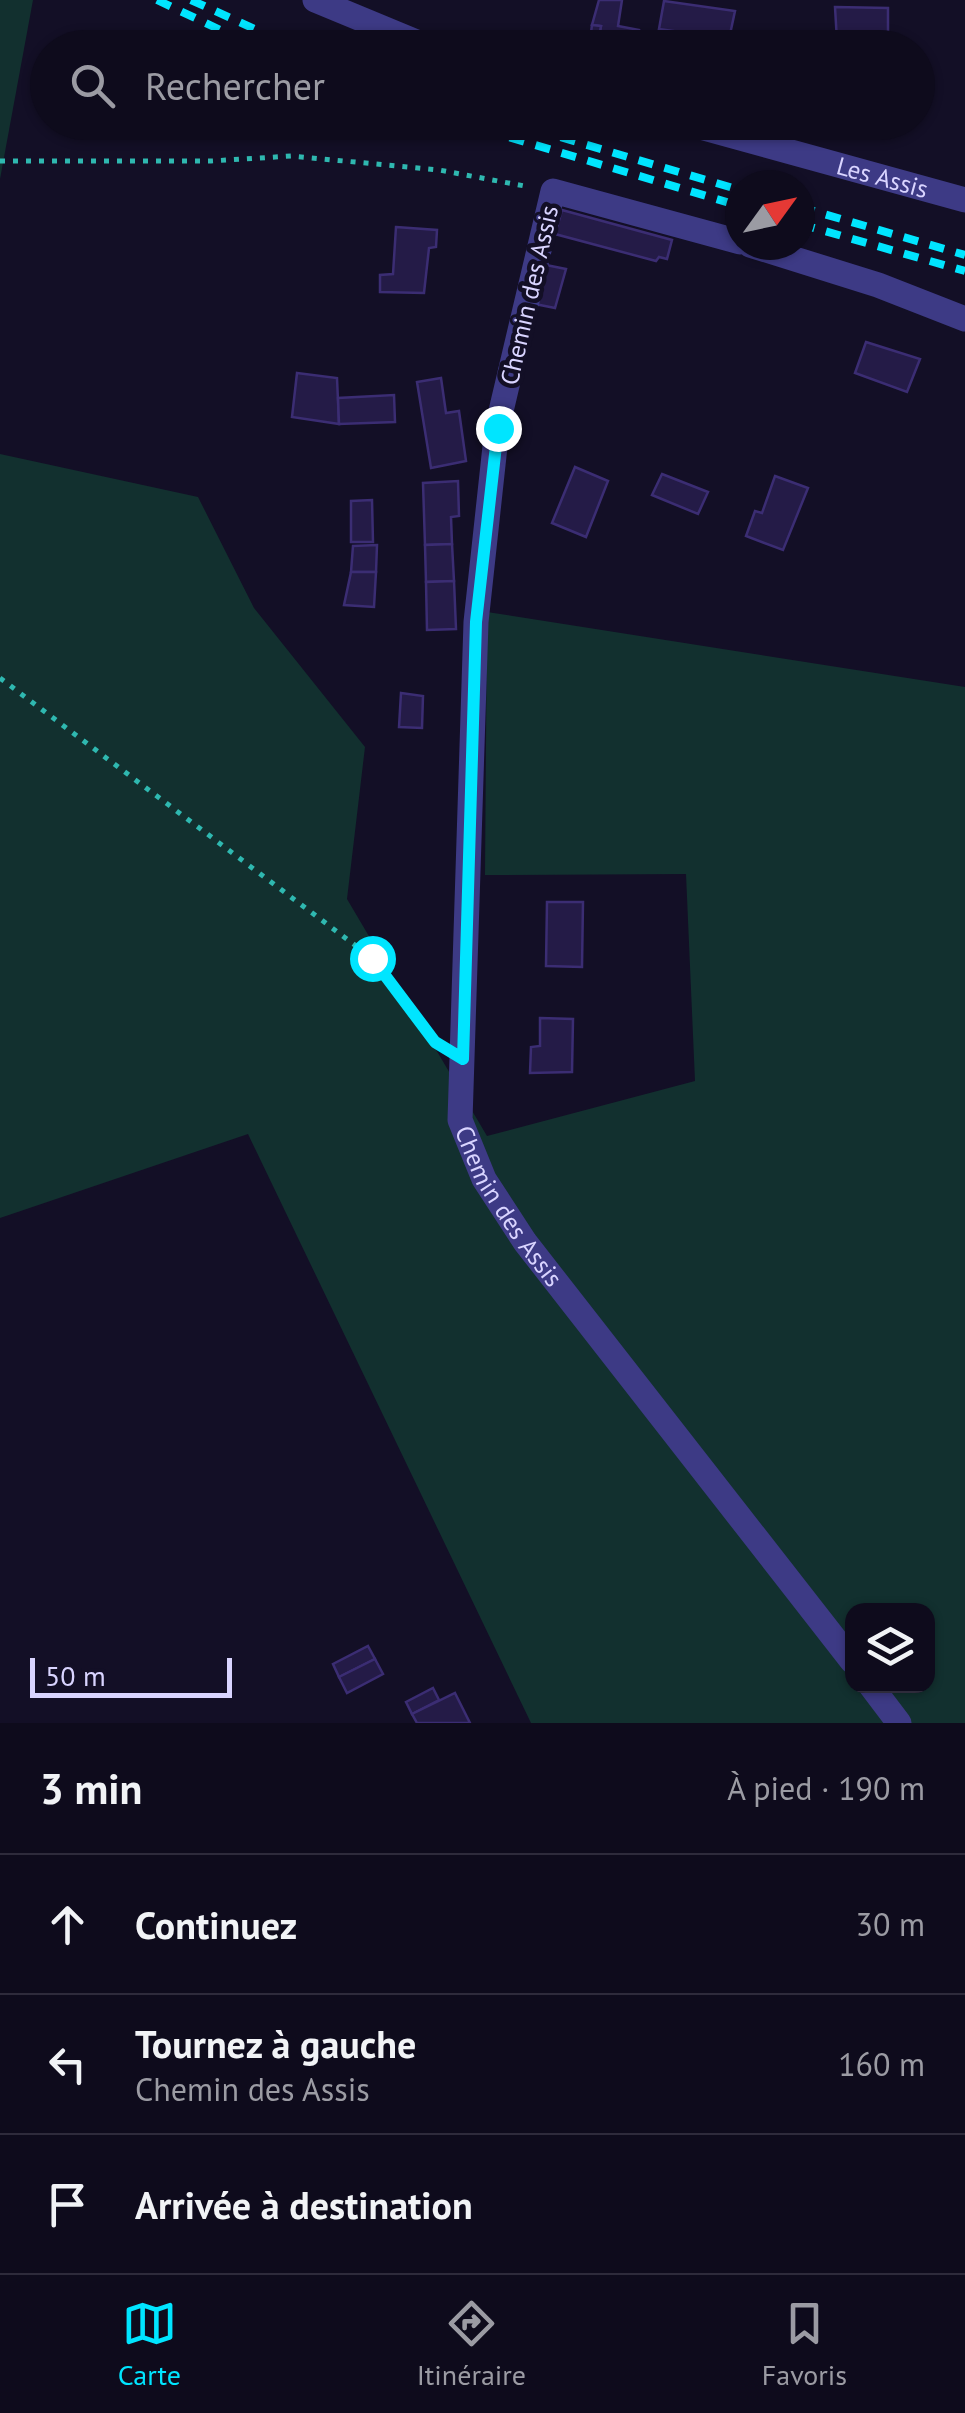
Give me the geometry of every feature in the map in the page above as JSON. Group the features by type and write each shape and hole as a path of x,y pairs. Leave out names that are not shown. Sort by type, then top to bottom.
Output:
{"street":[{"path":"315,0 387,30"},
{"name":"Les Assis","path":"747,140 965,200"},
{"name":"Chemin des Assis","path":"725,238 553,191 498,428 476,622 460,1120 484,1179 524,1242 845,1652"},
{"path":"798,260 878,285 965,319"},
{"path":"876,1693 899,1723"}],"path":[{"path":"0,161 326,158 439,170 553,191"},
{"path":"0,678 372,958 435,1042 463,1059"}],"green space":[{"path":"0,0 33,0 0,179"},
{"path":"0,454 198,497 254,608 365,747 347,899 487,1136 695,1081 686,874 485,875 487,612 965,687 965,1723 531,1723 248,1134 0,1218"}],"building":[{"path":"599,0 622,0 618,26 639,30 600,30 601,26 592,25"},
{"path":"664,1 735,11 731,30 659,29"},
{"path":"835,7 888,8 888,30 836,30"},
{"path":"562,210 672,240 667,259 659,257 656,261 555,234"},
{"path":"396,227 437,230 436,247 429,248 424,293 380,292 380,275 393,274"},
{"path":"546,265 566,269 555,308 535,304"},
{"path":"866,342 920,359 907,392 855,373"},
{"path":"297,373 337,378 339,424 292,417"},
{"path":"441,378 446,413 459,411 466,461 431,468 417,382"},
{"path":"394,395 395,422 339,424 338,398"},
{"path":"575,467 608,481 586,537 552,523"},
{"path":"662,474 708,492 698,514 652,495"},
{"path":"775,476 808,488 783,550 746,536 755,511 762,513"},
{"path":"458,481 459,516 451,517 452,544 425,545 423,483"},
{"path":"372,500 373,542 351,542 351,501"},
{"path":"452,544 454,581 426,582 425,545"},
{"path":"377,545 376,572 351,572 353,546"},
{"path":"351,572 376,572 374,607 344,605"},
{"path":"454,581 456,629 427,630 426,582"},
{"path":"401,693 423,696 422,728 399,727"},
{"path":"547,902 583,902 582,967 546,966"},
{"path":"540,1018 573,1019 572,1072 530,1073 531,1047 540,1046"},
{"path":"368,1646 375,1659 339,1677 333,1664"},
{"path":"375,1659 383,1674 347,1693 339,1677"},
{"path":"433,1688 439,1700 412,1714 406,1702"},
{"path":"455,1693 470,1723 417,1723 412,1714"}],"railway":[{"path":"157,0 220,30"},
{"path":"191,0 257,30"},
{"path":"518,140 725,202"},
{"path":"570,140 725,186"},
{"path":"815,211 965,255"},
{"path":"815,228 965,271"}],"route":[{"path":"372,958 435,1042 463,1059 476,622 498,428"}]}
